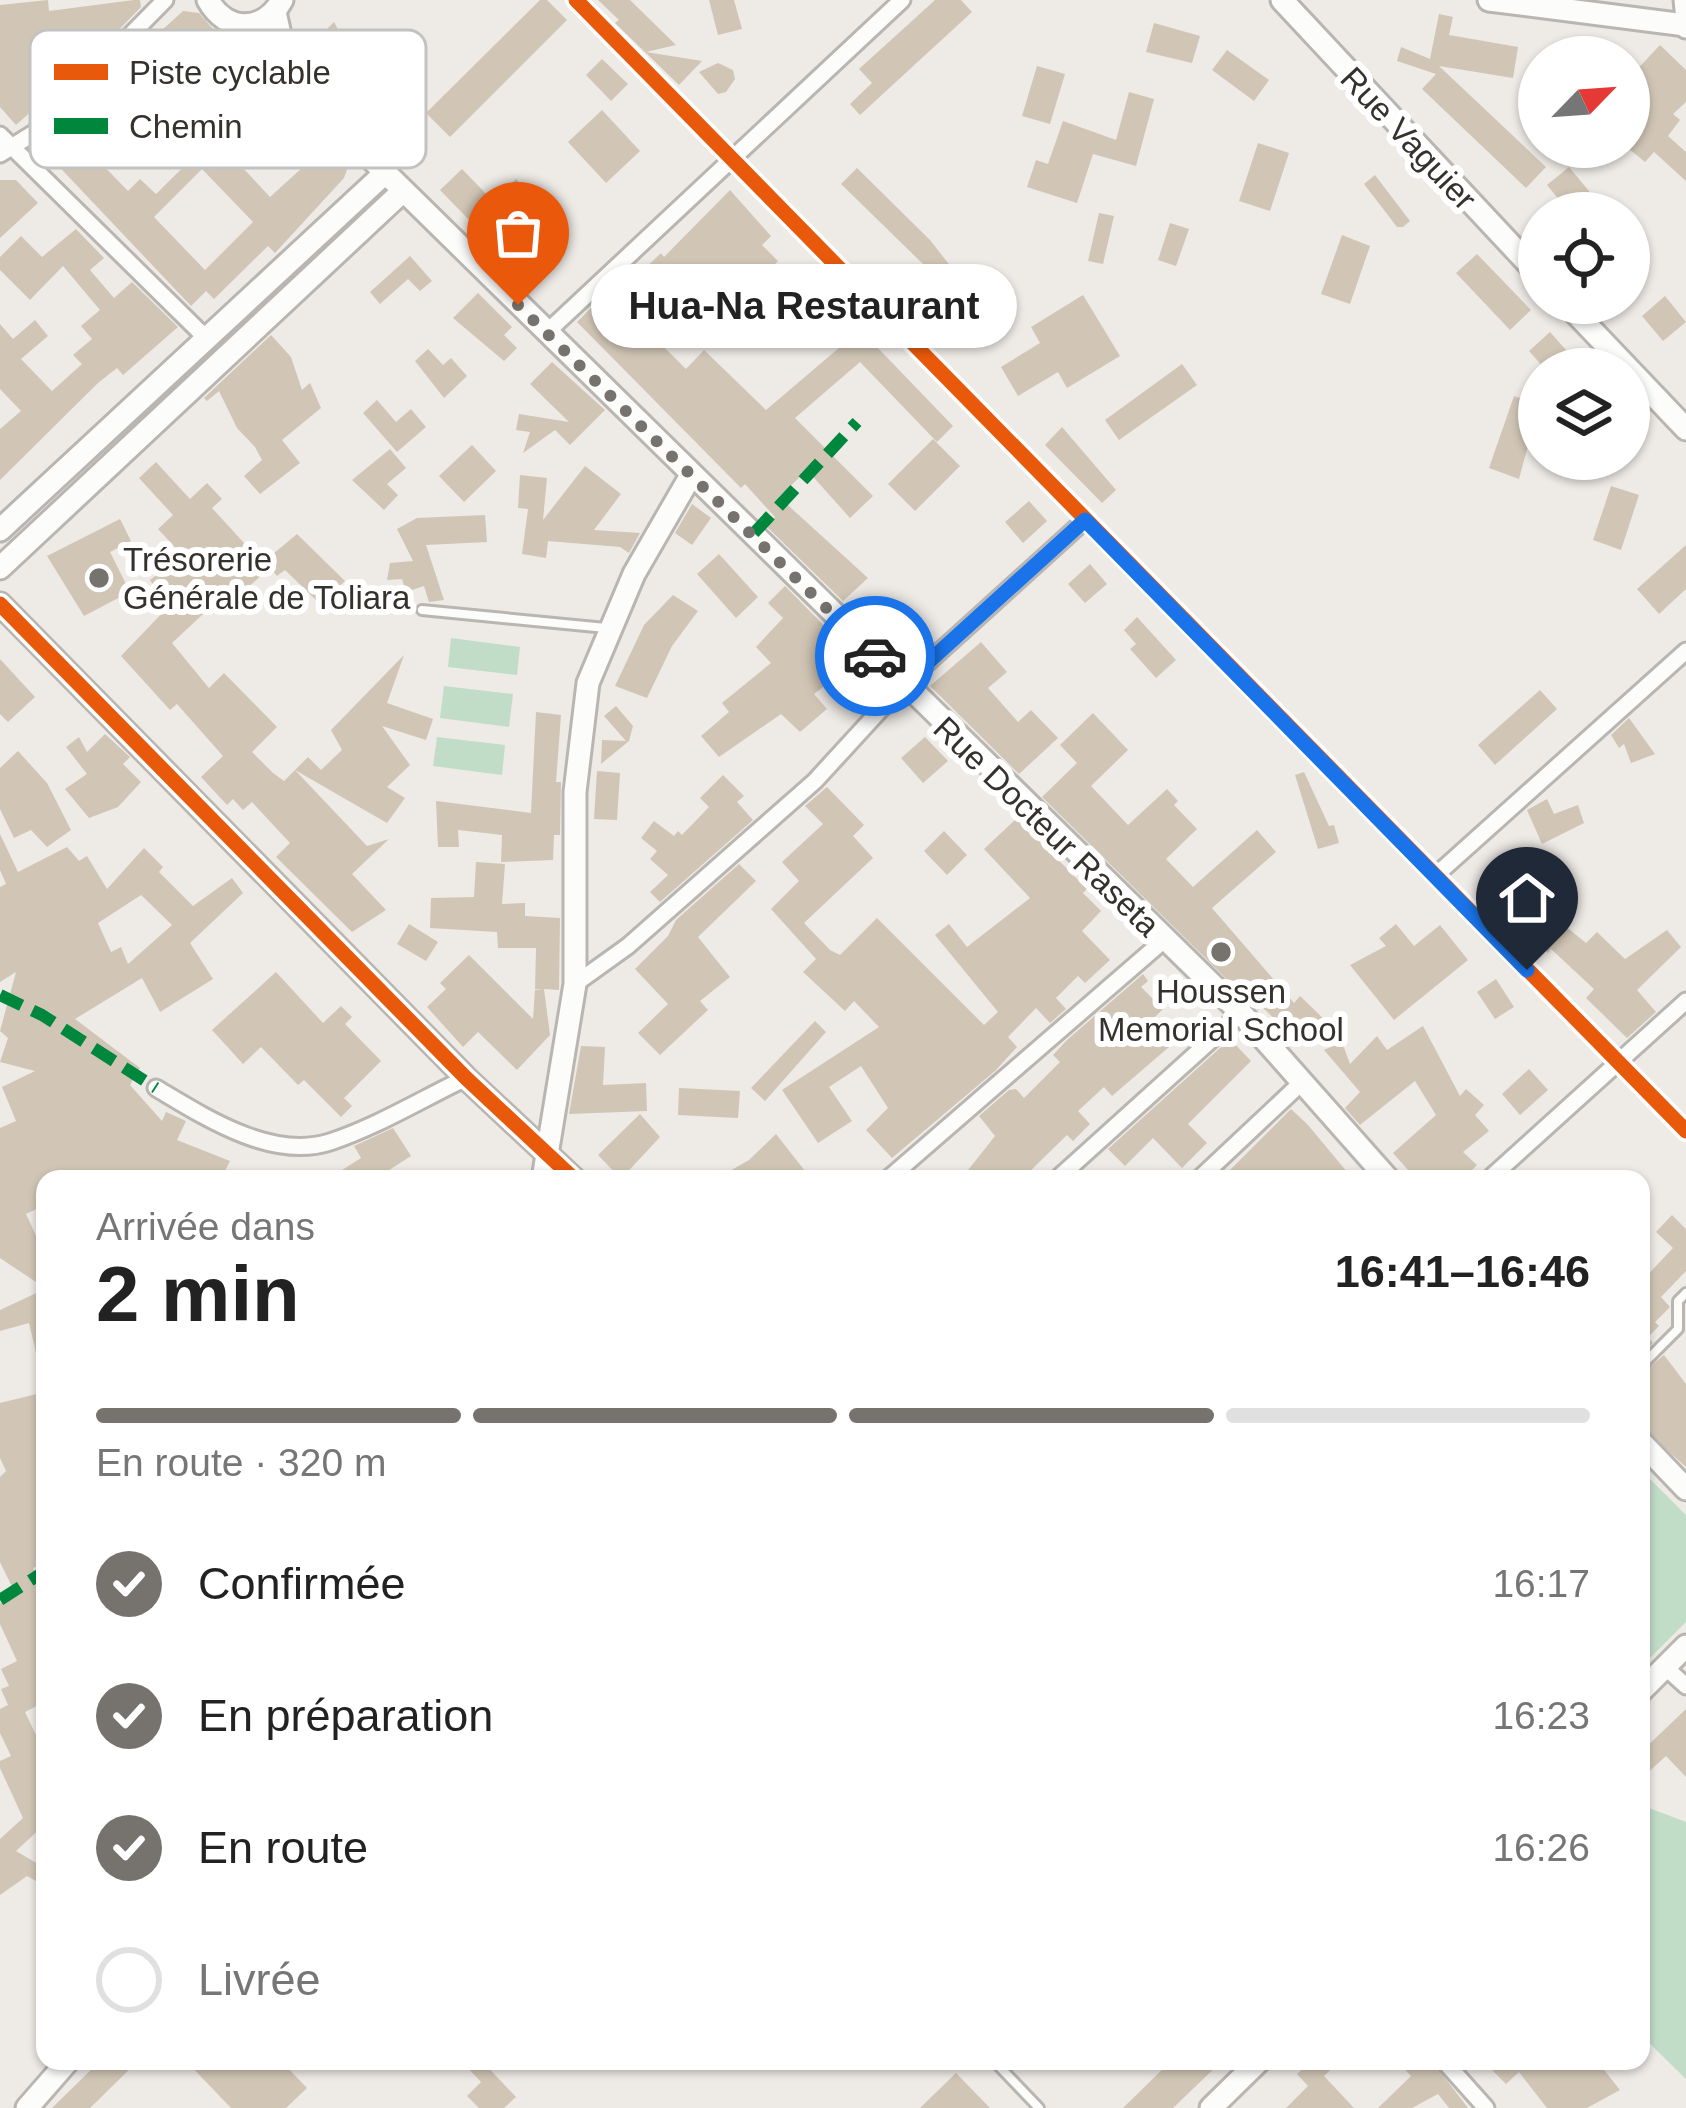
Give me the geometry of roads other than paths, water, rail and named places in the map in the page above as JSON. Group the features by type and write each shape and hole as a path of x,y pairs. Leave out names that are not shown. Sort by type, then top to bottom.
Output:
{"main road":[{"name":"Rue Docteur Raseta","path":"208,0 216,14 240,30"},
{"name":"Rue Vaguier","path":"1282,0 1518,253"},
{"path":"1489,0 1684,27"},
{"path":"234,24 256,24 279,6"},
{"name":"Rue Docteur Raseta","path":"380,168 1241,1013 1380,1170"},
{"path":"0,530 385,173"},
{"path":"0,568 403,191"},
{"path":"1586,324 1686,429"},
{"path":"544,1170 575,984 575,792 588,683 634,574 690,477"},
{"path":"0,604 466,1078 565,1170"},
{"path":"1650,1451 1686,1489"},
{"path":"1650,1682 1686,1646"},
{"path":"27,2108 60,2070"},
{"path":"1211,2108 1250,2070"}],"street":[{"path":"135,30 165,0"},
{"path":"576,0 1686,1131"},
{"path":"546,333 902,0"},
{"path":"1682,0 1684,27"},
{"path":"3,145 206,338"},
{"path":"575,984 628,946 815,781 903,685 1085,520"},
{"path":"1435,876 1686,651"},
{"path":"898,1170 1163,940"},
{"path":"1499,1170 1686,1001"},
{"path":"1068,1170 1241,1013"},
{"path":"155,1088 225,1130 291,1143 326,1143 466,1078"},
{"path":"1209,1170 1301,1083"},
{"path":"1665,1667 1686,1686"},
{"path":"1452,2070 1486,2108"}],"lane":[{"path":"302,250 318,270"},
{"path":"206,338 223,360"},
{"path":"160,382 176,403"},
{"path":"91,446 110,465"},
{"path":"53,481 71,502"},
{"path":"422,610 611,628"},
{"path":"1650,1357 1678,1329 1678,1301 1686,1293"},
{"path":"1003,2070 1039,2108"}],"place":[{"name":"Hua-Na Restaurant","path":"518,305"},
{"name":"Trésorerie Générale de Toliara","path":"99,578"},
{"name":"Houssen Memorial School","path":"1221,952"}]}
